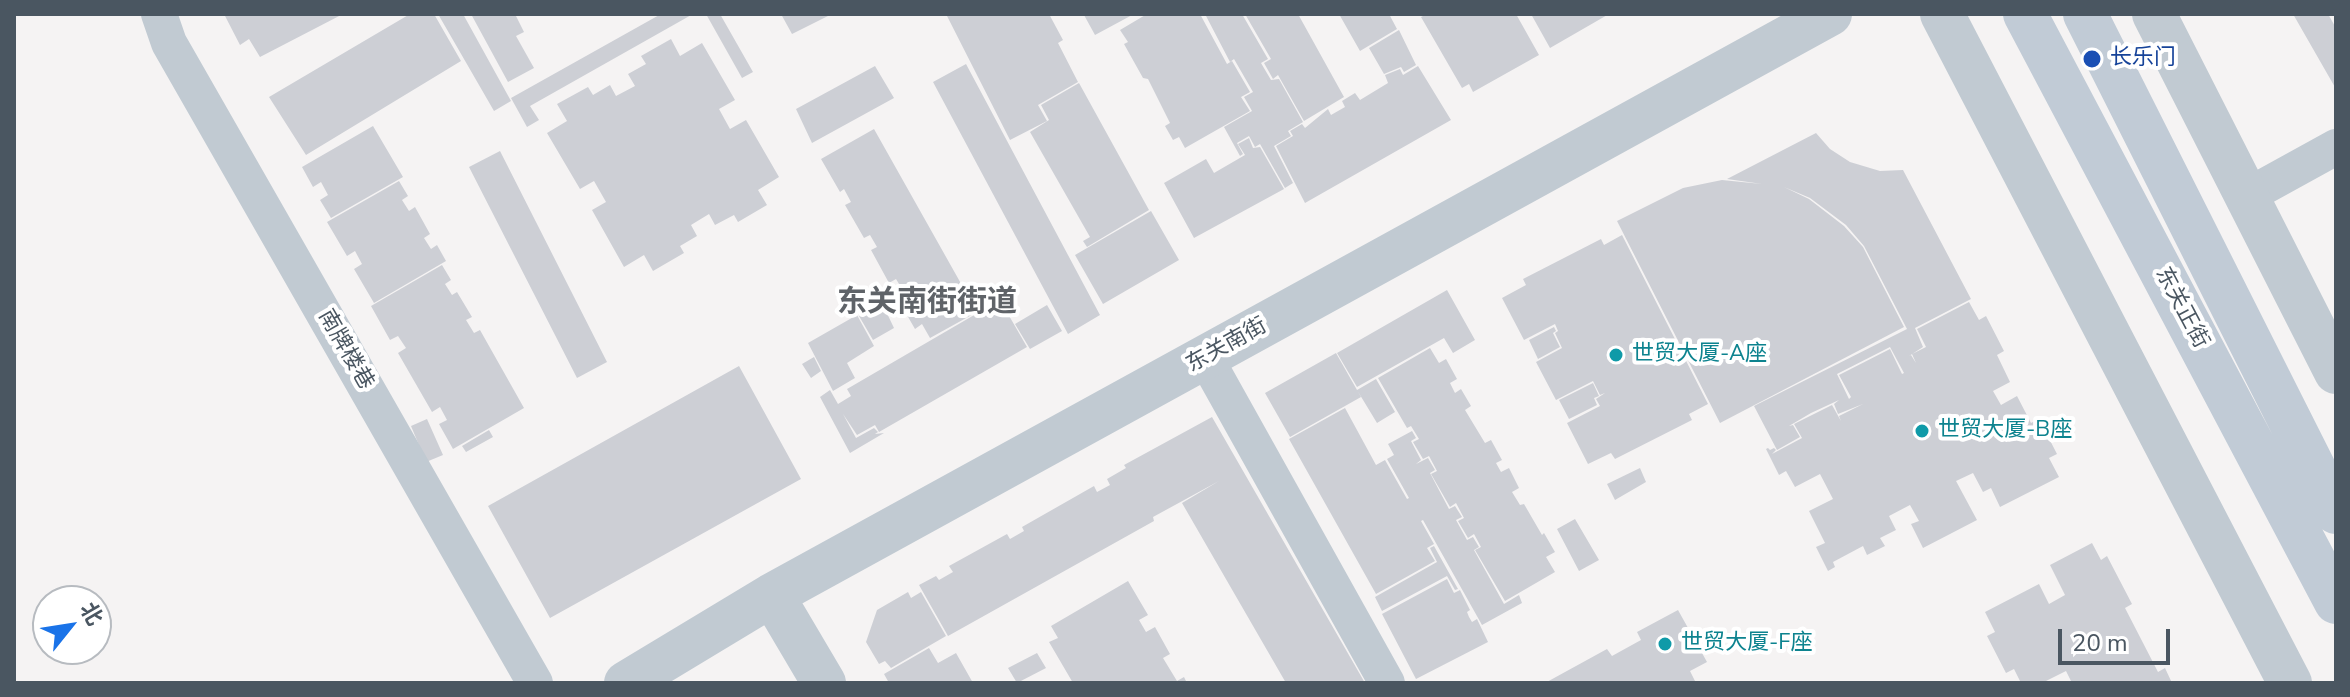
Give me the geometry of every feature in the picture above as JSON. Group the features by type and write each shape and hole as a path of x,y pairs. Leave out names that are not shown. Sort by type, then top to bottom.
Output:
{"main road":[{"name":"东关正街","path":"2025,14 2336,602"},
{"name":"东关正街","path":"2085,14 2336,512"}],"street":[{"name":"南牌楼巷","path":"159,14 169,43 535,683"},
{"name":"东关南街","path":"626,683 772,595 1830,14"},
{"path":"1942,14 2290,683"},
{"path":"2154,14 2336,372"},
{"path":"2247,196 2336,147"},
{"path":"1205,357 1387,683"},
{"path":"772,595 824,683"}],"building":[{"path":"224,14 343,14 260,57 249,39 240,45"},
{"path":"410,14 434,14 461,61 306,155 269,97"},
{"path":"438,14 463,14 511,101 494,111"},
{"path":"471,14 515,14 524,32 516,36 534,68 508,82"},
{"path":"661,14 693,14 530,106 539,120 527,127 511,98"},
{"path":"706,14 720,14 753,72 742,78"},
{"path":"781,14 832,14 792,34"},
{"path":"946,14 1049,14 1063,40 1058,43 1078,82 1038,105 1047,121 1010,140"},
{"path":"1134,14 1095,35 1084,15"},
{"path":"1147,14 1200,14 1227,64 1232,61 1250,92 1241,97 1250,111 1185,148 1179,137 1173,140 1165,126 1170,123 1148,79 1143,78 1124,44 1128,42 1120,30"},
{"path":"1205,14 1242,14 1268,59 1261,63 1271,80 1279,79 1303,122 1288,131 1291,136 1274,146 1293,183 1285,188 1260,144 1255,147 1249,136 1237,143 1243,154 1240,156 1224,127 1252,111 1244,97 1253,92 1234,59 1230,62"},
{"path":"1245,14 1298,14 1344,97 1304,121 1278,75 1273,79 1264,63 1271,59"},
{"path":"1339,14 1389,14 1397,29 1360,51"},
{"path":"1427,14 1516,14 1539,55 1473,92 1469,84 1462,88 1421,17"},
{"path":"1531,14 1609,14 1550,48"},
{"path":"2293,14 2328,14 2336,28 2336,89"},
{"path":"1399,30 1416,65 1404,72 1401,67 1384,74 1369,48"},
{"path":"671,39 680,56 702,43 735,100 719,109 730,129 746,120 779,177 758,190 767,205 738,222 734,215 715,225 709,214 691,225 697,236 680,246 684,253 653,271 644,255 624,267 592,210 606,202 594,181 580,189 547,133 567,121 557,104 588,87 593,95 610,85 616,96 635,86 628,74 646,64 641,56"},
{"path":"966,64 1100,315 1068,334 933,82"},
{"path":"875,66 894,98 812,143 796,109"},
{"path":"1418,66 1451,120 1305,203 1276,146 1293,136 1290,131 1302,124 1305,128 1328,109 1331,115 1345,107 1342,101 1355,93 1360,100 1388,83 1385,75 1400,69 1403,75"},
{"path":"1079,83 1149,210 1087,247 1083,241 1090,237 1030,132 1049,120 1041,105"},
{"path":"373,126 403,177 331,218 320,200 328,195 321,182 313,187 302,167"},
{"path":"874,129 977,312 930,338 922,324 915,329 896,296 904,292 896,279 889,283 871,250 877,247 870,235 864,238 845,205 851,202 844,189 840,192 821,159"},
{"path":"1816,133 1830,149 1850,162 1880,171 1903,170 1971,299 1915,328 1923,347 1912,354 1926,347 1917,329 1969,302 1979,320 1986,316 2004,351 1997,355 2010,382 1993,391 2001,405 2017,396 2031,423 2039,419 2057,454 2049,458 2059,477 2000,507 1991,488 1983,492 1973,473 1956,481 1977,520 1923,548 1911,524 1919,521 1910,505 1889,516 1896,530 1880,538 1885,546 1867,555 1863,546 1833,562 1835,567 1828,571 1816,547 1825,543 1809,511 1833,499 1820,474 1795,487 1786,471 1779,475 1766,449 1774,448 1776,450 1772,454 1802,438 1794,424 1832,405 1841,421 1839,416 1863,404 1838,414 1834,404 1839,400 1811,413 1789,426 1793,425 1800,437 1777,450 1754,406 1907,329 1864,246 1846,225 1810,198 1784,187 1809,199 1844,226 1863,247 1904,327 1720,423 1617,221 1683,188 1722,180 1762,184 1727,179","holes":["1890,347 1904,373 1890,349 1839,375 1851,397 1849,399 1837,374"]},
{"path":"1249,138 1253,148 1260,147 1284,189 1194,238 1164,183 1206,159 1214,173 1245,155 1238,144"},
{"path":"500,151 607,362 577,378 469,167"},
{"path":"399,181 408,196 402,200 409,211 415,207 430,234 424,238 431,249 437,245 446,261 374,303 354,269 362,264 355,251 347,256 327,222"},
{"path":"1151,211 1179,260 1103,304 1075,255"},
{"name":"世贸大厦-A座","path":"1622,235 1708,404 1689,414 1692,420 1615,459 1611,453 1588,464 1567,423 1600,406 1596,399 1605,393 1600,395 1593,381 1556,400 1536,362 1562,348 1555,333 1558,331 1555,324 1524,340 1502,298 1526,285 1523,279 1601,239 1604,245"},
{"path":"442,265 451,280 445,284 452,295 457,292 472,317 466,320 474,333 480,330 524,408 453,449 439,424 447,420 440,407 432,412 398,353 406,348 398,336 390,340 371,306"},
{"path":"1447,290 1475,340 1453,353 1444,338 1357,387 1337,353"},
{"path":"1000,300 1027,347 879,432 875,425 857,435 843,414 856,438 874,428 878,432 875,434 884,433 850,453 820,397 830,390 838,404 851,396 847,389"},
{"path":"882,303 894,328 873,340 859,316"},
{"path":"1047,305 1062,331 1030,349 1015,324"},
{"path":"857,315 874,346 847,363 855,378 833,391 808,343"},
{"path":"1554,327 1556,331 1553,333 1560,347 1538,359 1529,340"},
{"path":"1430,348 1439,363 1446,359 1457,379 1450,383 1455,393 1461,389 1471,406 1465,410 1485,443 1491,440 1502,460 1496,463 1501,472 1509,468 1519,488 1512,492 1520,505 1524,504 1555,552 1546,557 1555,572 1505,601 1475,550 1481,547 1474,534 1468,538 1458,521 1464,518 1456,503 1450,507 1431,474 1437,471 1429,456 1423,459 1413,442 1419,439 1411,426 1407,428 1378,378"},
{"path":"1336,353 1361,397 1290,437 1265,393"},
{"path":"814,357 821,371 811,378 802,364"},
{"path":"739,366 801,479 550,618 488,506"},
{"path":"1376,379 1395,412 1377,423 1357,390"},
{"path":"1593,383 1599,396 1594,398 1597,405 1569,419 1559,400"},
{"path":"1345,408 1376,465 1385,460 1407,499 1387,459 1394,455 1388,444 1412,431 1416,438 1411,441 1421,460 1416,464 1428,458 1435,470 1430,473 1449,509 1455,506 1462,517 1456,520 1467,540 1473,537 1479,547 1474,550 1504,604 1519,595 1522,603 1482,625 1423,520 1434,544 1427,548 1435,561 1376,594 1289,439"},
{"path":"1212,417 1365,683 1286,683 1182,503 1219,481 1153,517 1154,521 948,636 919,585 936,576 939,580 953,572 949,566 1007,534 1010,539 1024,531 1022,527 1094,486 1097,492 1110,485 1107,479 1126,468 1124,465"},
{"path":"427,419 443,455 426,462 411,426"},
{"path":"489,430 493,437 466,452 462,446"},
{"path":"1640,468 1646,482 1615,500 1607,484"},
{"path":"1575,519 1599,560 1579,571 1557,529"},
{"path":"2092,543 2101,560 2107,556 2132,604 2125,608 2158,672 2165,668 2172,683 2072,683 2066,671 2042,683 2021,683 2014,669 2006,673 1987,636 1995,632 1985,612 2039,584 2049,604 2065,595 2050,565"},
{"path":"1434,546 1458,589 1455,590 1447,576 1382,611 1375,597 1437,562 1430,548"},
{"path":"1447,579 1454,593 1460,590 1470,610 1467,612 1469,617 1472,622 1477,619 1488,642 1416,679 1382,614"},
{"path":"1128,581 1148,615 1139,620 1146,632 1155,627 1170,654 1163,658 1177,681 1184,677 1187,683 1073,683 1049,642 1058,638 1051,626"},
{"path":"908,592 911,598 921,592 946,636 891,668 885,661 879,664 866,642 877,610"},
{"name":"世贸大厦-F座","path":"1678,610 1707,662 1690,671 1696,683 1545,683 1607,649 1612,656 1641,640 1637,632"},
{"path":"929,648 938,663 956,653 973,683 889,683 884,674"},
{"path":"1037,653 1046,668 1017,683 1008,668"}],"place":[{"name":"长乐门","path":"2092,59"},
{"name":"世贸大厦-A座","path":"1616,355"},
{"name":"世贸大厦-B座","path":"1922,431"},
{"name":"世贸大厦-F座","path":"1665,644"}],"district":[{"name":"东关南街街道","path":"927,304"}]}
